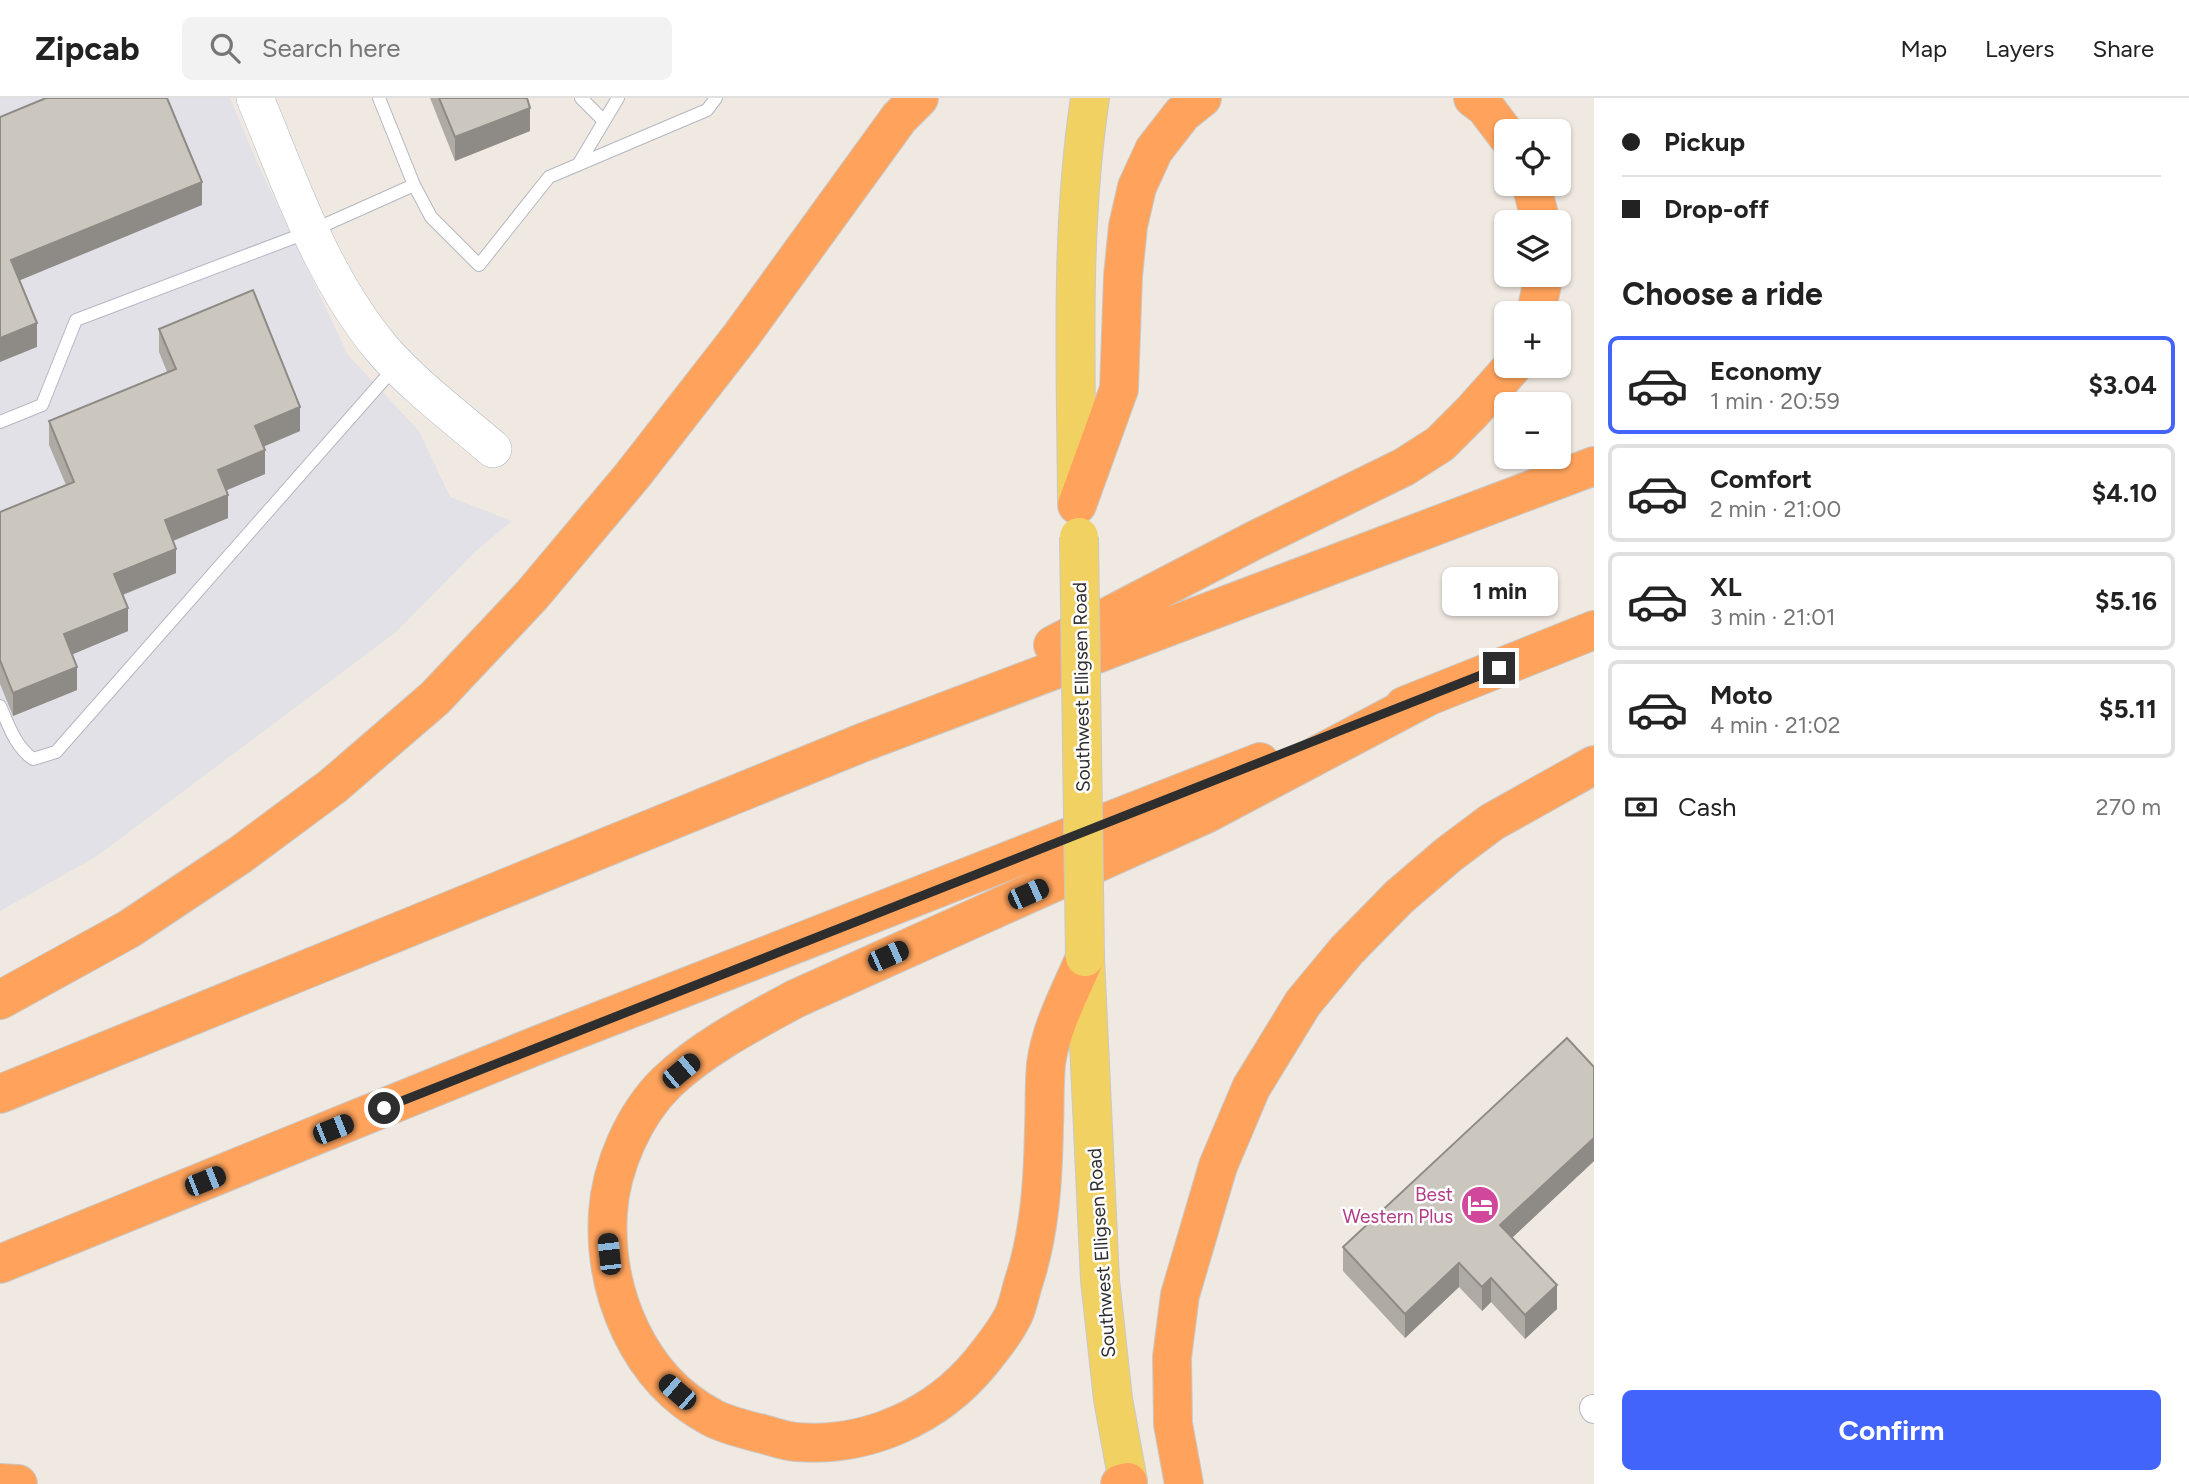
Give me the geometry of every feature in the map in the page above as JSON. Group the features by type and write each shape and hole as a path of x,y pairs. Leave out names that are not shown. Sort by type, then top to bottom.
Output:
{"highway":[{"path":"1078,521 1119,388 1123,276 1137,187 1154,150 1182,114 1202,98"},
{"path":"1473,98 1494,119"},
{"path":"0,1000 129,929 240,855 333,786 435,698 531,594 632,476 741,336 909,105"},
{"path":"864,742 1255,540 1405,467 1440,444 1503,378"},
{"path":"0,1094 864,742 1594,466"},
{"path":"0,1264 538,1045 1594,630"},
{"path":"1085,957 1052,1033 1046,1065 1042,1184 1038,1228 1028,1269 1014,1314 996,1343 968,1378 940,1402 909,1420 869,1436 834,1442 794,1442 712,1418 665,1381 645,1356 629,1328 611,1274 607,1234 610,1193 616,1167 637,1122 665,1084 707,1051 795,999 1206,814 1427,697"},
{"path":"1184,1484 1173,1424 1172,1357 1180,1294 1218,1166 1251,1088 1303,1003 1347,950 1399,897 1492,822 1594,765"},
{"path":"0,1483 18,1484"}],"main road":[{"name":"Southwest Elligsen Road","path":"1090,98 1081,160 1076,293 1085,957 1100,1280 1113,1399 1126,1483"}],"street":[{"path":"255,98 310,231 327,267 353,309 383,349 493,449"}],"lane":[{"path":"379,98 414,185 431,216 479,265 549,177 707,110 716,98"},
{"path":"581,98 604,121"},
{"path":"578,165 618,98"},
{"path":"0,422 42,405 76,320 310,231 414,185"},
{"path":"0,706 14,739 24,753 33,759 56,752 398,364"}],"shaded area":[{"path":"0,98 230,98 256,160 348,355 419,431 450,497 512,521 476,551 396,632 97,856 0,911"}],"building":[{"path":"46,98 167,98 202,182 11,260 37,323 0,338 0,117"},
{"path":"439,98 527,98 530,108 455,137"},
{"path":"253,290 300,407 255,426 265,450 218,470 228,495 165,520 176,549 114,574 128,608 64,634 77,667 13,693 0,660 0,512 74,482 49,421 176,369 159,329"},
{"name":"Best Western Plus","path":"1567,1038 1594,1067 1594,1138 1500,1225 1557,1285 1525,1315 1491,1278 1482,1287 1459,1263 1405,1314 1343,1247"}],"place":[{"name":"Best Western Plus","path":"1480,1205"}],"route":[{"path":"384,1108 1499,668"}]}
